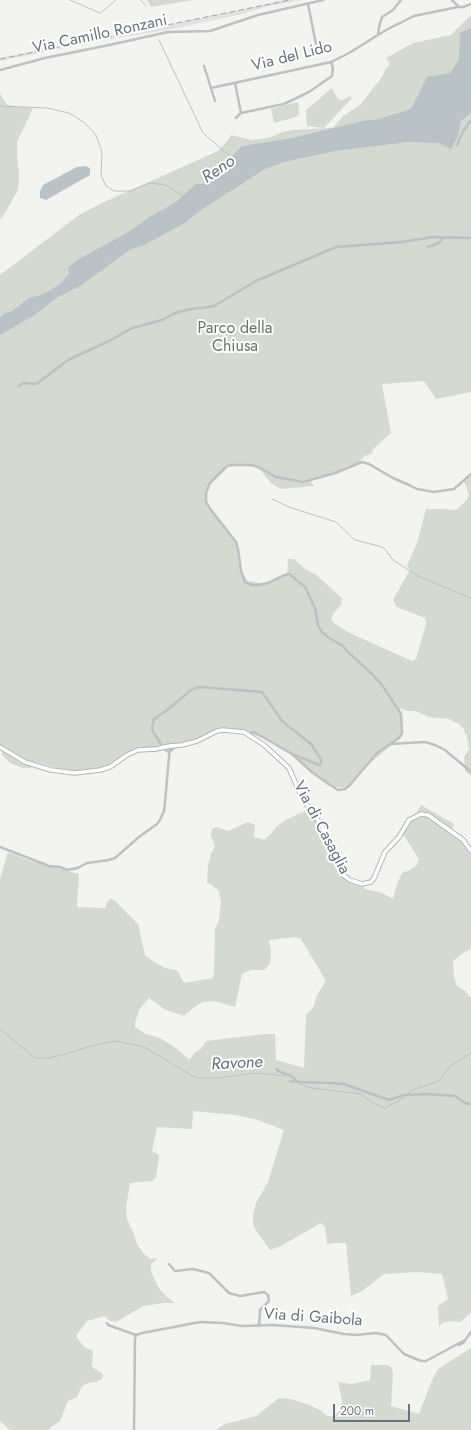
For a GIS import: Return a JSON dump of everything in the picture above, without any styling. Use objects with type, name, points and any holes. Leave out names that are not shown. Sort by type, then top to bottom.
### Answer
[{"type":"street","name":"Via Camillo Ronzani","points":[[0,70],[45,58],[168,32],[210,30],[258,15],[322,0]]},
{"type":"street","points":[[378,34],[382,17],[392,10],[401,0]]},
{"type":"street","points":[[452,0],[458,6]]},
{"type":"street","points":[[308,4],[316,44]]},
{"type":"street","name":"Via del Lido","points":[[211,88],[331,62],[349,53],[378,34],[414,16],[458,6],[463,7],[471,4]]},
{"type":"street","points":[[236,118],[241,113],[284,104],[309,92],[332,76],[333,68],[331,62]]},
{"type":"street","points":[[204,66],[215,101]]},
{"type":"street","points":[[235,83],[241,113]]},
{"type":"street","points":[[19,386],[23,383],[38,383],[68,360],[109,341],[132,328],[162,320],[186,310],[214,306],[256,281],[336,247],[443,237],[471,238]]},
{"type":"street","points":[[428,247],[438,242],[443,237]]},
{"type":"street","points":[[292,754],[313,773],[334,788],[341,790],[345,789],[350,786],[377,754],[399,738],[402,733],[401,714],[382,685],[372,674],[343,646],[329,638],[321,631],[318,625],[315,608],[305,587],[294,577],[289,574],[268,583],[258,585],[252,585],[245,582],[241,571],[236,542],[211,510],[206,499],[208,486],[218,474],[229,465],[251,465],[258,467],[276,477],[303,482],[335,474],[360,462],[369,464],[392,478],[417,489],[434,492],[454,489],[471,474]]},
{"type":"street","points":[[169,752],[165,750],[153,732],[152,728],[154,719],[166,711],[193,688],[201,687],[262,692],[282,721],[311,744],[321,758],[321,763],[319,765],[292,754],[254,732],[248,734]]},
{"type":"street","name":"Via di Casaglia","points":[[0,747],[25,762],[51,770],[76,773],[100,770],[110,767],[127,755],[138,750],[156,749],[197,741],[217,731],[223,730],[244,732],[264,745],[289,768],[302,798],[322,826],[343,875],[350,880],[362,884],[370,882],[374,878],[384,852],[399,837],[409,820],[421,814],[428,815],[459,836],[471,851]]},
{"type":"street","points":[[389,744],[425,742],[435,745],[445,750],[471,772]]},
{"type":"street","points":[[169,752],[178,745]]},
{"type":"street","points":[[0,847],[49,866],[60,867],[67,870],[78,868],[87,863],[115,858],[160,820],[164,811],[170,746]]},
{"type":"street","points":[[277,1069],[278,1071],[291,1076],[298,1082]]},
{"type":"street","points":[[290,1081],[332,1082],[344,1084],[389,1100],[404,1095],[451,1096],[461,1099],[465,1103],[471,1104]]},
{"type":"street","points":[[169,1264],[175,1271],[193,1269],[209,1273],[229,1293],[240,1296],[264,1292],[268,1295],[269,1301],[260,1310],[259,1326]]},
{"type":"street","points":[[107,1322],[108,1325],[136,1335],[134,1430]]},
{"type":"street","name":"Via di Gaibola","points":[[136,1335],[200,1322],[242,1326],[273,1325],[314,1328],[357,1335],[376,1333],[386,1335],[404,1354],[421,1361],[426,1361],[465,1340],[471,1332]]},
{"type":"shaded area","points":[[283,0],[302,0],[265,7],[242,14],[172,29],[100,41],[0,61],[0,58],[236,11]]},
{"type":"shaded area","points":[[471,28],[471,113],[461,121],[458,136],[451,149],[438,143],[408,142],[335,151],[284,162],[265,169],[201,210],[185,223],[142,246],[131,249],[80,286],[58,297],[33,316],[0,335],[0,317],[4,314],[0,315],[12,311],[79,259],[130,231],[148,218],[176,202],[196,184],[206,184],[223,169],[231,157],[242,146],[292,138],[363,121],[379,119],[411,109],[427,77],[450,73],[459,59],[460,33]],"holes":[[[68,268],[69,274],[60,284],[44,294],[29,298]]]},
{"type":"shaded area","points":[[85,166],[90,168],[90,175],[46,200],[40,198],[40,191],[43,185],[77,167]]},
{"type":"green space","points":[[147,0],[193,0],[151,7]]},
{"type":"green space","name":"Parco della Chiusa","points":[[471,15],[471,392],[436,399],[424,381],[382,384],[391,433],[372,450],[373,453],[365,456],[359,462],[327,476],[310,480],[314,486],[281,489],[272,484],[258,467],[230,465],[216,477],[205,491],[205,502],[237,542],[239,566],[247,581],[269,584],[284,575],[293,577],[287,574],[288,559],[294,559],[305,569],[315,574],[342,598],[341,605],[331,619],[335,624],[350,633],[412,661],[416,659],[426,624],[425,618],[397,607],[393,600],[410,570],[407,566],[417,543],[426,509],[456,510],[465,502],[469,495],[464,481],[471,474],[471,776],[465,771],[464,757],[469,749],[467,737],[463,728],[459,724],[449,719],[428,717],[416,711],[408,711],[400,708],[403,730],[401,733],[402,736],[368,765],[346,788],[328,786],[304,764],[271,741],[248,733],[215,730],[205,739],[132,754],[107,770],[84,772],[57,768],[33,761],[34,764],[31,768],[23,768],[10,763],[2,755],[3,747],[0,746],[0,275],[79,215],[102,203],[218,151],[231,135],[252,140],[268,138],[282,132],[293,130],[334,127],[343,116],[360,105],[382,77],[390,64],[386,58],[413,43],[451,35]]},
{"type":"green space","points":[[332,88],[338,99],[343,100],[350,96],[352,98],[324,128],[307,126],[306,110]]},
{"type":"green space","points":[[0,91],[1,96],[7,105],[33,108],[17,142],[19,177],[18,190],[4,215],[0,219]]},
{"type":"green space","points":[[298,102],[299,114],[296,117],[274,123],[271,109]]},
{"type":"green space","points":[[421,805],[454,824],[450,834],[465,842],[471,854],[471,949],[453,961],[454,977],[457,986],[464,990],[471,998],[471,1313],[460,1322],[453,1321],[442,1323],[439,1327],[438,1306],[448,1299],[442,1274],[417,1272],[384,1274],[362,1291],[351,1296],[346,1243],[327,1244],[325,1227],[321,1223],[281,1246],[270,1250],[255,1229],[253,1224],[253,1215],[256,1203],[268,1182],[284,1130],[258,1120],[236,1115],[193,1111],[192,1129],[157,1127],[152,1151],[159,1155],[156,1177],[152,1181],[130,1183],[126,1208],[127,1219],[137,1244],[144,1254],[151,1259],[157,1258],[151,1265],[151,1272],[158,1287],[175,1303],[143,1306],[116,1322],[110,1321],[104,1316],[87,1321],[76,1336],[84,1347],[93,1351],[92,1367],[103,1374],[102,1379],[82,1386],[77,1397],[68,1401],[60,1421],[49,1430],[10,1430],[0,1421],[0,879],[8,852],[31,861],[79,874],[77,907],[105,908],[107,902],[111,898],[138,924],[145,955],[165,968],[177,970],[184,983],[213,978],[215,929],[219,920],[221,902],[219,891],[207,883],[208,865],[215,846],[211,836],[212,829],[216,827],[228,831],[248,822],[255,825],[254,837],[264,840],[284,821],[311,809],[329,838],[341,869],[346,877],[362,883],[365,889],[382,893],[393,899],[402,873],[417,865],[419,859],[402,833],[409,820],[416,814]],"holes":[[[296,937],[301,939],[326,981],[316,997],[314,1006],[306,1015],[304,1068],[276,1060],[275,1034],[206,1041],[201,1049],[194,1053],[190,1060],[176,1048],[160,1038],[146,1034],[135,1027],[139,1010],[149,998],[164,1009],[184,1016],[203,1002],[214,1001],[235,1007],[242,974],[251,970],[264,970],[270,964],[271,952],[269,941]]]},
{"type":"green space","points":[[471,1348],[471,1430],[216,1430],[225,1424],[256,1416],[279,1398],[290,1399],[307,1404],[320,1410],[327,1416],[334,1416],[341,1409],[342,1401],[338,1382],[352,1384],[370,1380],[371,1365],[387,1365],[392,1368],[391,1406],[419,1414],[432,1380],[438,1369]]},
{"type":"waterway","points":[[70,0],[100,13],[116,0]]},
{"type":"waterway","points":[[141,0],[146,6]]},
{"type":"waterway","name":"Reno","points":[[159,40],[203,133],[232,158]]},
{"type":"waterway","points":[[0,106],[47,108],[69,113],[85,123],[96,135],[102,152],[101,175],[106,186],[114,191],[130,191],[149,183],[166,185],[183,196]]},
{"type":"waterway","points":[[457,145],[463,131],[471,120]]},
{"type":"waterway","points":[[272,499],[289,507],[336,522],[355,540],[384,548],[393,560],[418,576],[471,598]]},
{"type":"waterway","name":"Ravone","points":[[0,1029],[35,1058],[49,1058],[115,1041],[144,1047],[196,1078],[218,1078],[256,1073],[287,1076]]},
{"type":"waterway","name":"Ravone","points":[[408,1094],[412,1090],[439,1081],[450,1066],[471,1053]]},
{"type":"waterway","name":"Ravone","points":[[295,1082],[311,1088],[360,1094],[375,1104],[385,1108],[405,1096]]},
{"type":"railway","points":[[0,59],[290,0]]}]
